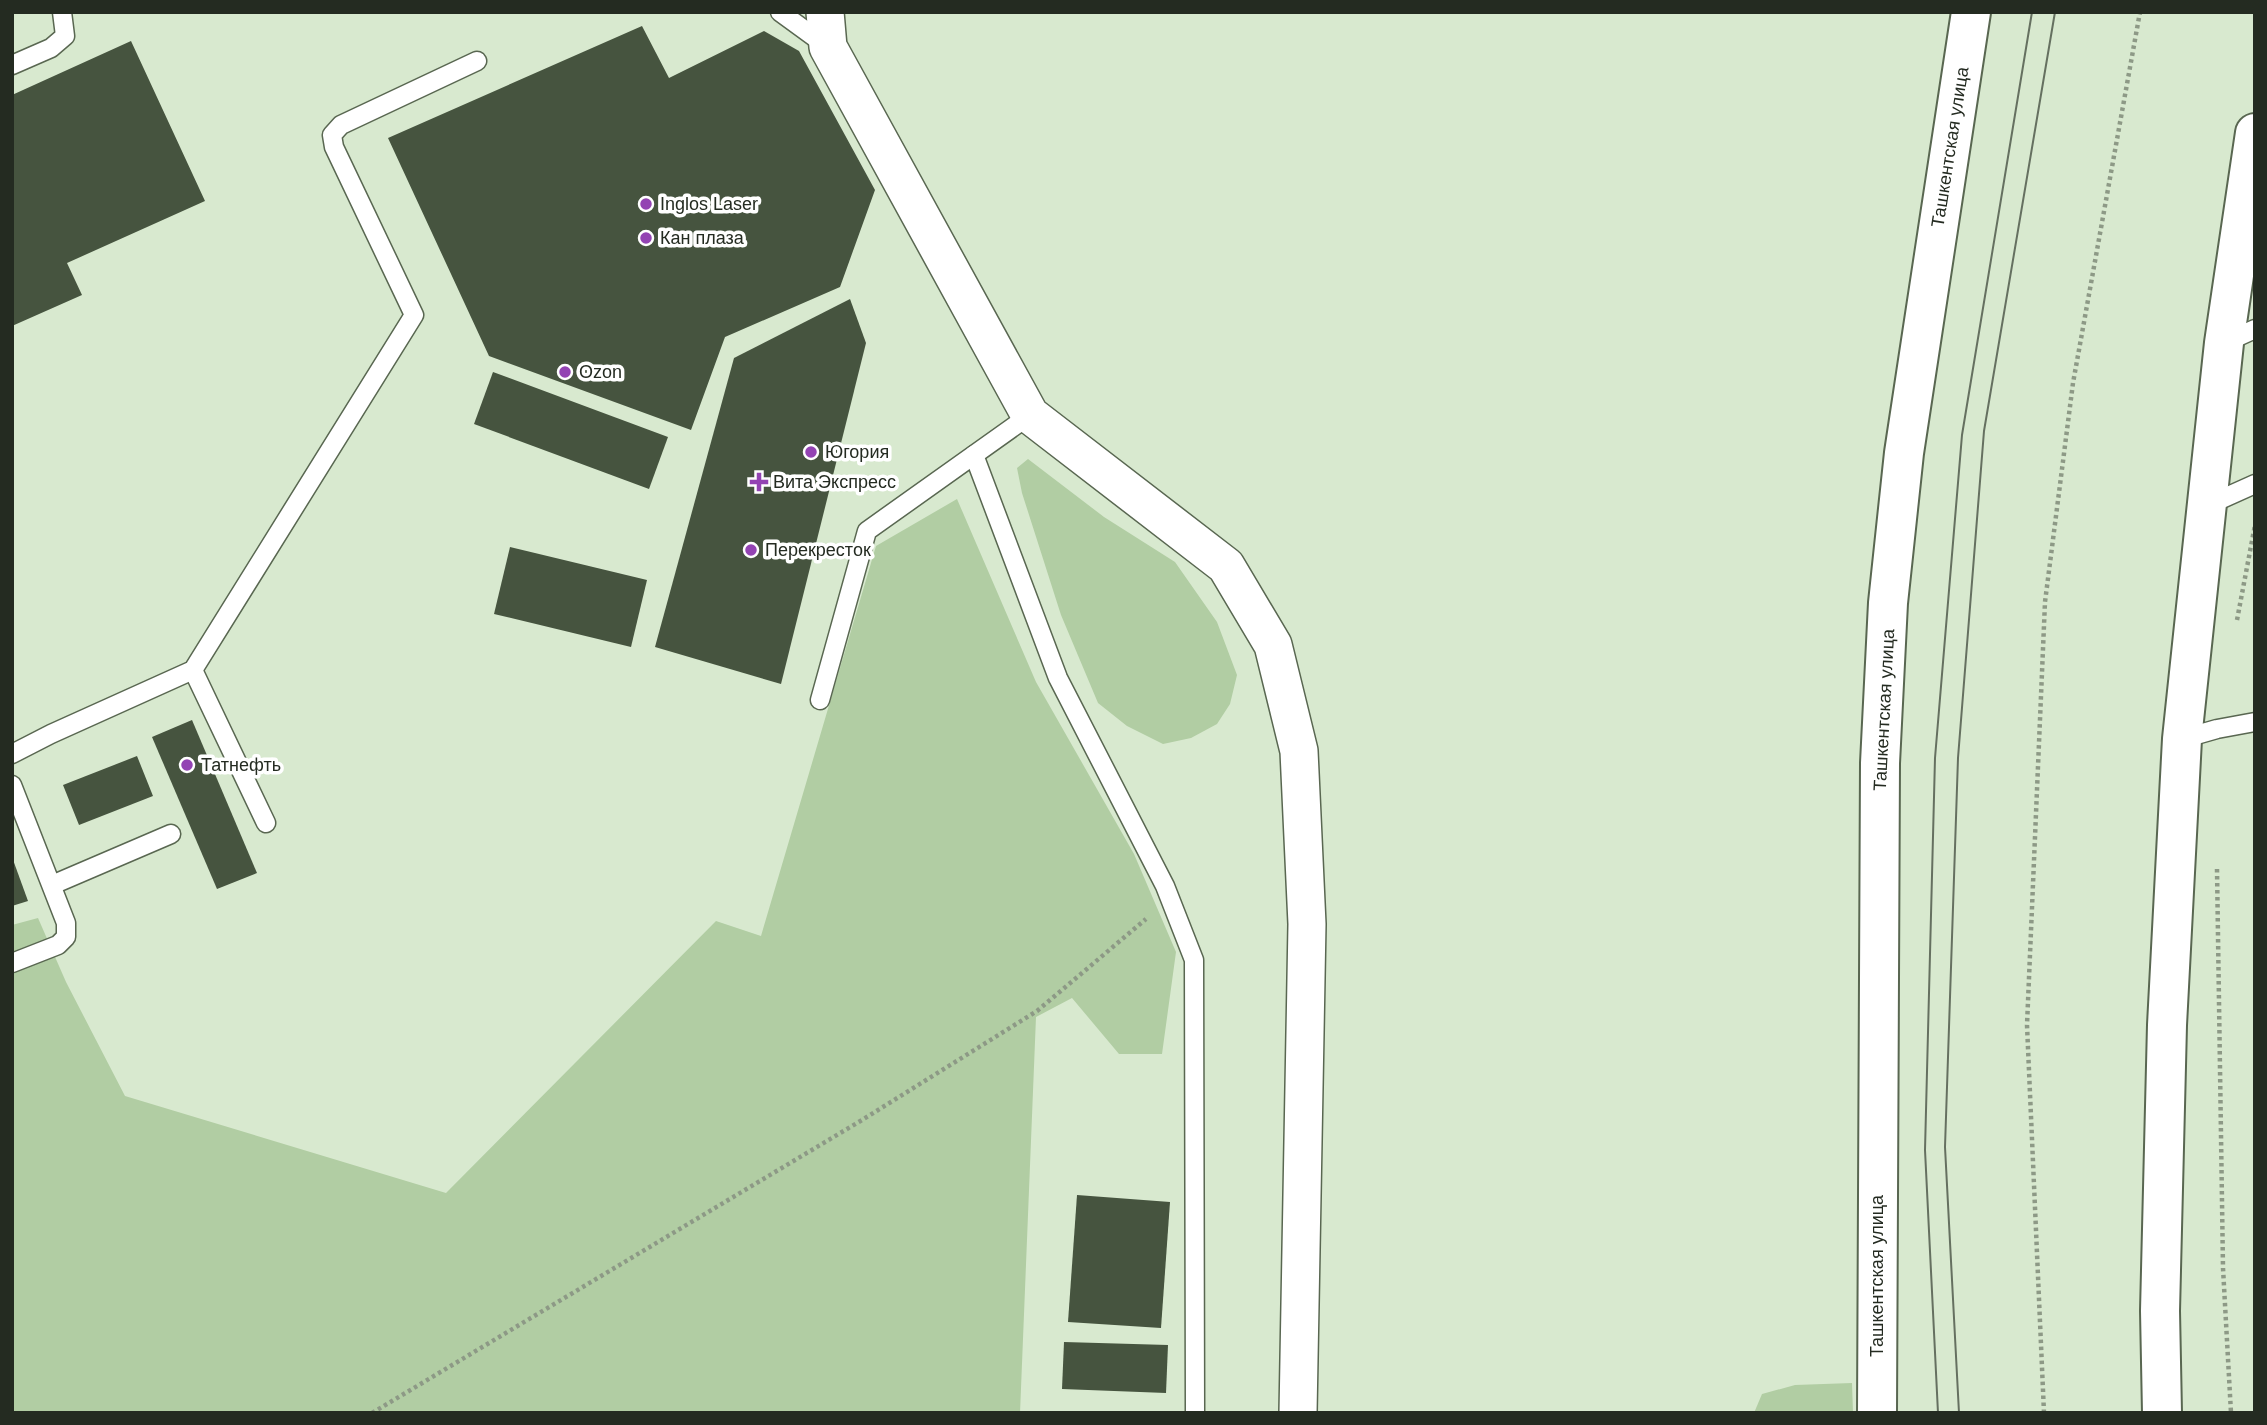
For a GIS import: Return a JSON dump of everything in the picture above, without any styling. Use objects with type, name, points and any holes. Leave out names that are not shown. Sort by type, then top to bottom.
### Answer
[{"type":"main road","name":"Ташкентская улица","points":[[1877,1413],[1880,763],[1888,603],[1904,453],[1971,12]]},
{"type":"main road","points":[[2162,1413],[2160,1311],[2167,1025],[2182,739],[2206,506],[2240,336],[2255,133]]},
{"type":"street","points":[[827,30],[1030,415],[1226,566],[1273,645],[1299,751],[1307,924],[1298,1413]]},
{"type":"lane","points":[[12,65],[51,48],[65,36],[62,12]]},
{"type":"lane","points":[[780,12],[827,30]]},
{"type":"lane","points":[[12,754],[192,670],[414,315],[334,147],[332,135],[341,125],[477,61]]},
{"type":"lane","points":[[820,700],[867,531],[1030,415]]},
{"type":"lane","points":[[974,455],[1058,678],[1170,899],[1194,960],[1195,1413]]},
{"type":"lane","points":[[2206,506],[2255,484]]},
{"type":"lane","points":[[192,670],[265,824]]},
{"type":"lane","points":[[2182,739],[2255,722]]},
{"type":"lane","points":[[12,785],[66,923],[66,937],[58,945],[12,964]]},
{"type":"lane","points":[[52,885],[171,834]]},
{"type":"path","points":[[2044,1413],[2028,1025],[2045,602],[2073,383],[2140,12]]},
{"type":"path","points":[[2237,620],[2255,525]]},
{"type":"path","points":[[2217,867],[2223,1254],[2231,1413]]},
{"type":"path","points":[[373,1413],[862,1120],[1037,1011],[1170,899]]},
{"type":"green space","points":[[1028,459],[1104,517],[1175,562],[1217,622],[1237,675],[1230,704],[1217,724],[1191,738],[1163,744],[1127,726],[1098,703],[1061,615],[1022,493],[1017,468]]},
{"type":"green space","points":[[957,499],[1036,682],[1134,854],[1176,952],[1162,1054],[1119,1054],[1072,998],[1036,1017],[1020,1413],[12,1413],[12,925],[38,918],[66,982],[125,1096],[446,1193],[716,921],[761,936],[876,546]]},
{"type":"green space","points":[[1852,1383],[1853,1413],[1754,1413],[1762,1394],[1795,1385]]},
{"type":"building","name":"Кан плаза","points":[[642,26],[669,78],[764,31],[799,51],[875,190],[840,287],[725,337],[691,430],[489,356],[388,138]]},
{"type":"building","points":[[131,41],[205,201],[67,263],[82,295],[12,326],[12,95]]},
{"type":"building","points":[[850,299],[866,343],[781,684],[655,647],[734,358]]},
{"type":"building","points":[[493,372],[668,437],[649,489],[474,424]]},
{"type":"building","points":[[510,547],[647,580],[631,647],[494,614]]},
{"type":"building","points":[[192,720],[257,873],[217,889],[152,737]]},
{"type":"building","points":[[137,756],[153,796],[79,825],[63,785]]},
{"type":"building","points":[[12,857],[28,901],[12,906]]},
{"type":"building","points":[[1077,1195],[1170,1202],[1161,1328],[1068,1322]]},
{"type":"building","points":[[1064,1342],[1168,1345],[1166,1393],[1062,1389]]},
{"type":"tram line","points":[[1938,1413],[1925,1150],[1935,758],[1962,435],[2032,12]]},
{"type":"tram line","points":[[1959,1413],[1945,1147],[1958,758],[1984,431],[2055,12]]},
{"type":"place","name":"Inglos Laser","points":[[646,204]]},
{"type":"place","name":"Кан плаза","points":[[646,238]]},
{"type":"place","name":"Ozon","points":[[565,372]]},
{"type":"place","name":"Югория","points":[[811,452]]},
{"type":"place","name":"Вита Экспресс","points":[[759,482]]},
{"type":"place","name":"Перекресток","points":[[751,550]]},
{"type":"place","name":"Татнефть","points":[[187,765]]}]
